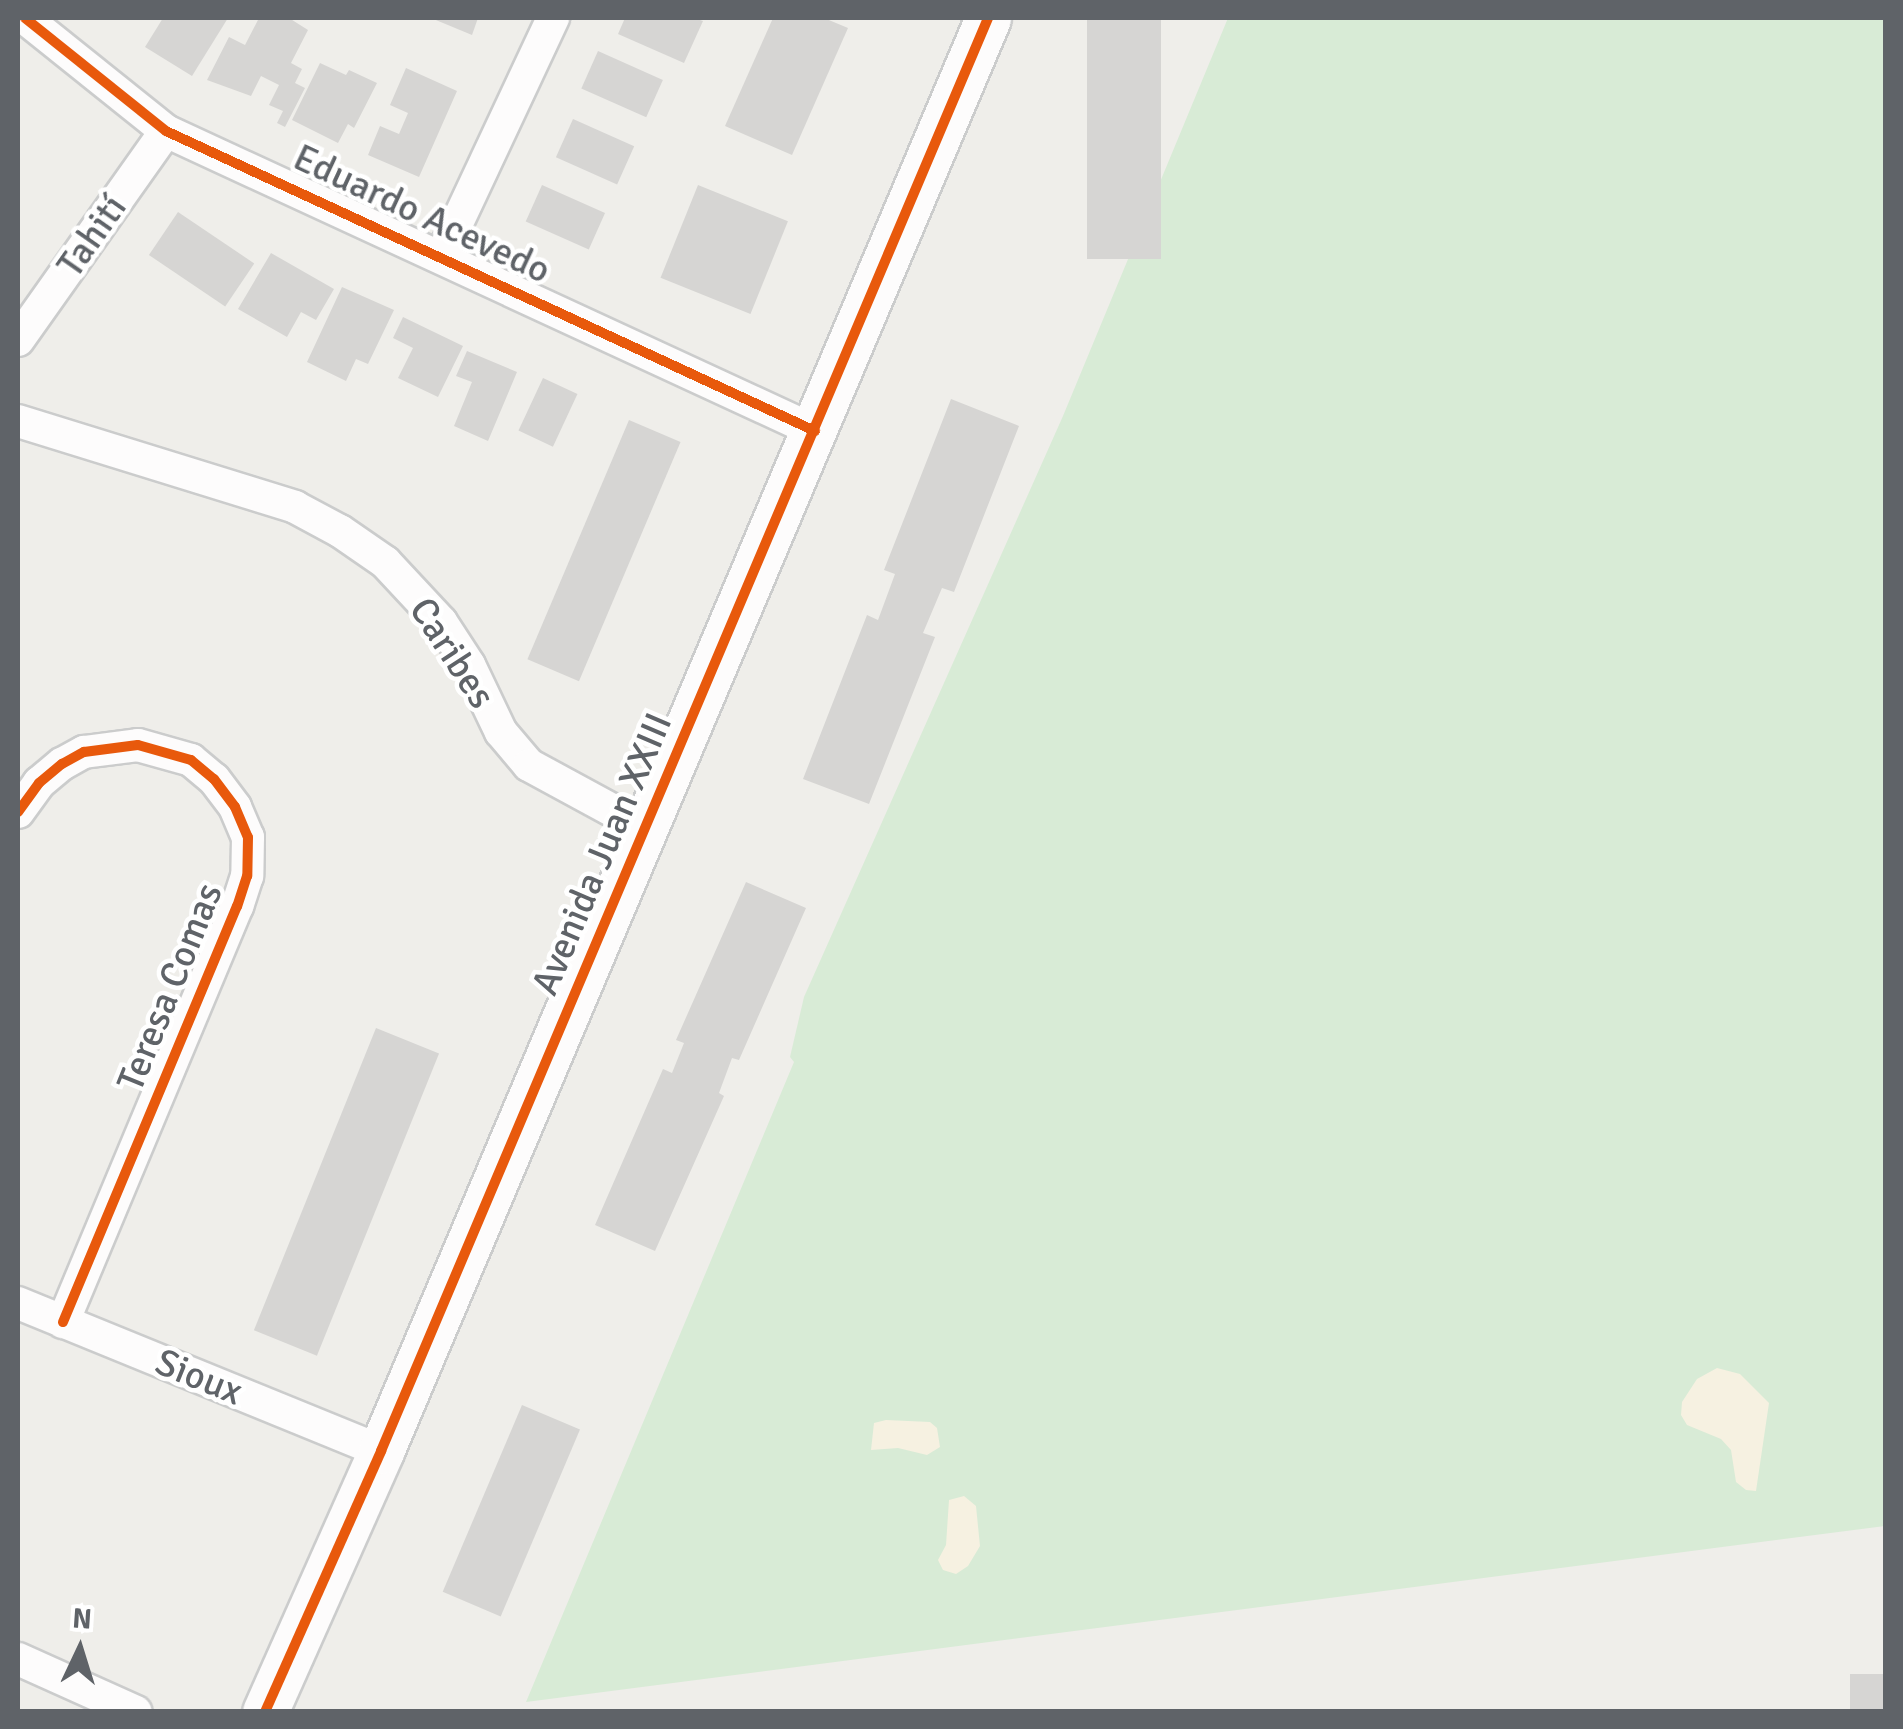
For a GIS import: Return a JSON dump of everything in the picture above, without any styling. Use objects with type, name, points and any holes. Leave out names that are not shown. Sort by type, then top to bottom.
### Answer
[{"type":"main road","name":"Avenida Juan XXIII","points":[[265,1712],[381,1451],[988,18]]},
{"type":"street","name":"Eduardo Acevedo","points":[[25,18],[166,131],[815,430]]},
{"type":"street","points":[[442,255],[553,18]]},
{"type":"street","name":"Tahití","points":[[18,340],[166,131]]},
{"type":"street","name":"Caribes","points":[[18,421],[295,506],[340,530],[385,562],[441,622],[469,665],[501,732],[529,765],[552,782],[645,828]]},
{"type":"street","name":"Teresa Comas","points":[[18,812],[38,783],[62,764],[84,752],[138,745],[191,760],[214,779],[235,807],[248,837],[247,876],[237,906],[63,1322]]},
{"type":"street","name":"Sioux","points":[[18,1304],[381,1451]]},
{"type":"street","points":[[18,1659],[136,1712]]},
{"type":"green space","points":[[1228,18],[1885,18],[1885,1526],[526,1702],[794,1062],[790,1057],[804,997],[1063,416]]},
{"type":"sand","points":[[1717,1368],[1740,1374],[1769,1403],[1756,1491],[1746,1490],[1736,1482],[1731,1450],[1721,1439],[1687,1425],[1681,1415],[1682,1402],[1697,1379]]},
{"type":"sand","points":[[930,1422],[937,1428],[940,1447],[927,1455],[898,1448],[871,1450],[874,1423]]},
{"type":"sand","points":[[964,1496],[976,1506],[980,1546],[968,1566],[956,1574],[943,1570],[938,1560],[946,1545],[949,1500]]},
{"type":"building","points":[[163,18],[228,18],[192,76],[145,47]]},
{"type":"building","points":[[259,18],[289,18],[308,30],[291,63],[302,69],[295,83],[305,88],[285,127],[277,123],[283,111],[269,105],[279,85],[261,76],[251,96],[207,80],[229,37],[245,45]]},
{"type":"building","points":[[431,18],[478,18],[472,35]]},
{"type":"building","points":[[625,18],[703,21],[684,63],[618,34]]},
{"type":"building","points":[[773,18],[824,18],[848,28],[792,155],[725,126]]},
{"type":"building","points":[[1087,18],[1161,18],[1161,259],[1087,259]]},
{"type":"building","points":[[598,51],[663,80],[646,117],[581,88]]},
{"type":"building","points":[[320,63],[377,83],[354,128],[348,124],[338,143],[292,120]]},
{"type":"building","points":[[406,68],[457,91],[419,177],[368,155],[380,126],[399,134],[408,113],[390,105]]},
{"type":"building","points":[[573,119],[634,146],[617,185],[556,157]]},
{"type":"building","points":[[542,185],[605,213],[589,250],[526,222]]},
{"type":"building","points":[[698,185],[788,221],[750,314],[661,278]]},
{"type":"building","points":[[178,212],[254,263],[225,307],[149,255]]},
{"type":"building","points":[[271,253],[334,289],[316,320],[301,312],[287,337],[238,309]]},
{"type":"building","points":[[342,287],[394,310],[368,364],[356,359],[346,381],[307,362]]},
{"type":"building","points":[[403,317],[463,346],[438,397],[398,378],[413,348],[393,338]]},
{"type":"building","points":[[467,351],[517,372],[488,441],[454,426],[472,382],[456,376]]},
{"type":"building","points":[[543,378],[577,394],[553,447],[518,431]]},
{"type":"building","points":[[951,399],[1019,426],[954,592],[942,588],[923,633],[935,637],[869,804],[803,779],[867,615],[878,620],[895,574],[884,570]]},
{"type":"building","points":[[629,420],[681,442],[579,681],[527,659]]},
{"type":"building","points":[[746,882],[806,908],[739,1060],[732,1058],[719,1093],[724,1096],[655,1251],[595,1225],[663,1069],[672,1073],[684,1043],[676,1040]]},
{"type":"building","points":[[376,1028],[439,1053],[317,1356],[254,1330]]},
{"type":"building","points":[[522,1405],[580,1430],[501,1616],[443,1592]]},
{"type":"building","points":[[1850,1674],[1886,1674],[1886,1712],[1850,1712]]},
{"type":"cycle path","points":[[25,18],[166,131],[815,431]]},
{"type":"cycle path","points":[[265,1712],[381,1451],[988,18]]},
{"type":"cycle path","points":[[18,812],[39,783],[62,764],[84,752],[138,745],[191,760],[214,779],[235,807],[248,837],[247,876],[237,906],[63,1322]]}]
